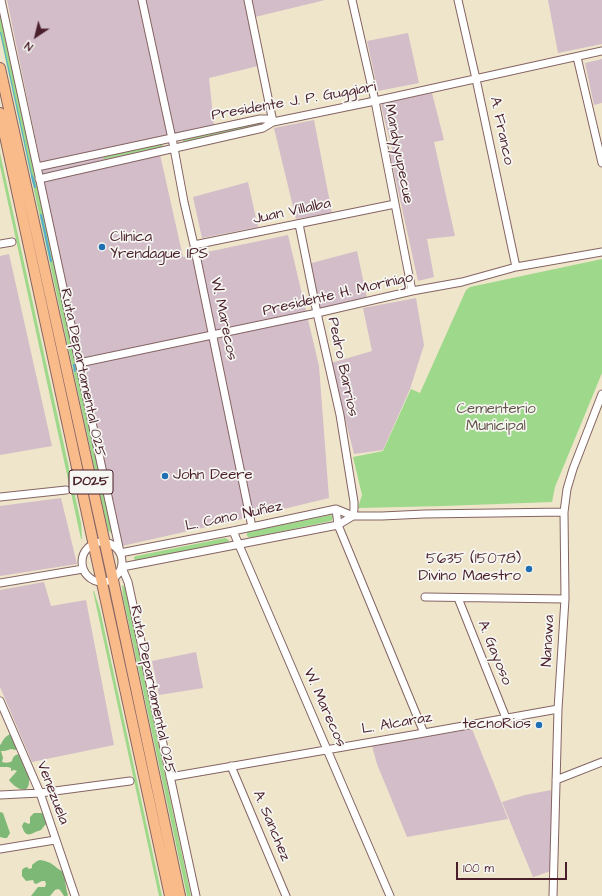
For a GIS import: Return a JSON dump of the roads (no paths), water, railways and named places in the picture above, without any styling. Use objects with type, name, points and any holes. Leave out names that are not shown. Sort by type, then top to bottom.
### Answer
[{"type":"highway","name":"Ruta Departamental 025","points":[[0,68],[113,580],[180,896]]},
{"type":"highway","name":"Ruta Departamental 025","points":[[0,113],[170,896]]},
{"type":"street","points":[[1,0],[122,558],[122,568],[128,582],[196,896]]},
{"type":"street","name":"W. Marecos","points":[[142,0],[252,527]]},
{"type":"street","points":[[39,179],[263,128],[273,122],[248,0]]},
{"type":"street","name":"Mandyyupecue","points":[[352,0],[375,102],[412,291]]},
{"type":"street","name":"A. Franco","points":[[458,0],[516,267]]},
{"type":"street","name":"Presidente J. P. Guggiari","points":[[37,167],[260,119],[267,119],[273,122],[375,102],[602,51]]},
{"type":"street","points":[[577,57],[602,163]]},
{"type":"street","points":[[91,156],[93,167]]},
{"type":"street","name":"Juan Villalba","points":[[194,245],[395,204]]},
{"type":"street","name":"Pedro Barrios","points":[[298,224],[340,415],[354,502],[353,516]]},
{"type":"street","points":[[0,244],[12,242]]},
{"type":"street","name":"Presidente H. Morinigo","points":[[79,364],[412,291],[462,282],[516,267],[602,252]]},
{"type":"street","name":"Nanawa","points":[[553,896],[558,709],[565,599],[564,512],[567,489],[573,469],[602,394]]},
{"type":"street","points":[[0,497],[66,490]]},
{"type":"street","points":[[424,733],[338,525],[336,509],[353,516],[564,512]]},
{"type":"street","name":"L. Cano Nuñez","points":[[120,553],[336,509]]},
{"type":"street","name":"L. Cano Nuñez","points":[[122,568],[338,525],[353,516]]},
{"type":"street","name":"W. Marecos","points":[[233,531],[390,896]]},
{"type":"street","points":[[120,553],[117,548],[111,544],[104,542],[94,544],[89,547],[83,556],[83,569],[86,575],[91,579],[102,583],[113,580],[120,573],[122,568]]},
{"type":"street","points":[[0,583],[83,569]]},
{"type":"street","points":[[425,597],[565,599]]},
{"type":"street","name":"A. Gayoso","points":[[458,598],[506,718]]},
{"type":"street","name":"Venezuela","points":[[0,701],[2,711],[40,793],[75,896]]},
{"type":"street","name":"L. Alcaraz","points":[[170,776],[328,750],[558,709]]},
{"type":"street","points":[[556,780],[602,762]]},
{"type":"street","name":"A. Sanchez","points":[[231,766],[286,896]]},
{"type":"street","points":[[0,795],[40,793],[130,782]]},
{"type":"street","points":[[0,849],[56,840]]},
{"type":"water","points":[[1,32],[34,184],[33,184]]},
{"type":"waterway","points":[[32,176],[35,187]]},
{"type":"waterway","points":[[41,215],[51,261]]},
{"type":"waterway","points":[[74,365],[75,371]]},
{"type":"place","name":"Clinica Yrendague IPS","points":[[102,247]]},
{"type":"place","name":"John Deere","points":[[165,476]]},
{"type":"place","name":"5635 (15078) Divino Maestro","points":[[529,569]]},
{"type":"place","name":"tecnoRios","points":[[539,725]]},
{"type":"park label","name":"Cementerio Municipal","points":[[496,418]]}]
